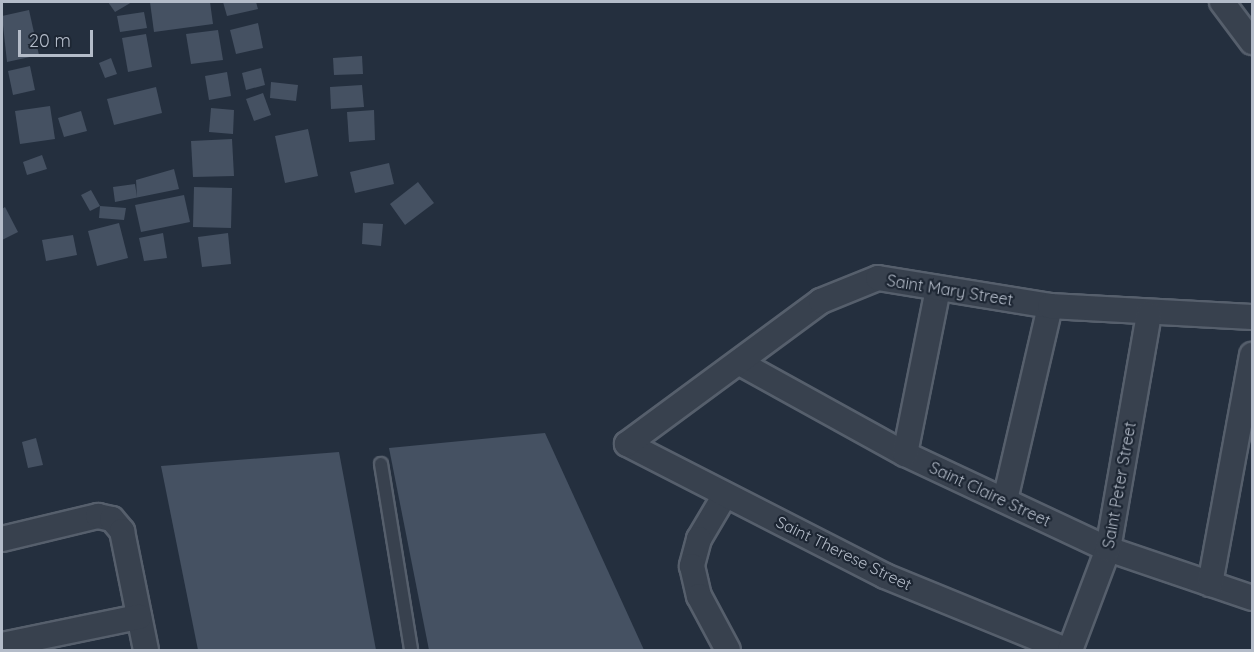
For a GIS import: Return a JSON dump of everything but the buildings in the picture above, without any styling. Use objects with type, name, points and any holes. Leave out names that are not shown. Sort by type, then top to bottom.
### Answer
[{"type":"street","points":[[1222,2],[1252,42]]},
{"type":"street","name":"Saint Mary Street","points":[[627,444],[740,363],[821,301],[879,278],[1050,306],[1149,315],[1252,317]]},
{"type":"street","points":[[905,454],[938,289]]},
{"type":"street","points":[[1005,500],[1050,306]]},
{"type":"street","name":"Saint Peter Street","points":[[1068,651],[1108,549],[1149,315]]},
{"type":"street","points":[[1210,585],[1252,355]]},
{"type":"street","name":"Saint Claire Street","points":[[740,363],[905,454],[1108,549],[1252,598]]},
{"type":"street","name":"Saint Therese Street","points":[[627,444],[885,576],[1068,651]]},
{"type":"street","points":[[725,495],[699,539],[692,566],[699,596],[728,651]]},
{"type":"street","points":[[2,539],[98,516],[112,519],[122,531],[146,651]]},
{"type":"street","points":[[2,645],[139,617]]},
{"type":"lane","points":[[381,464],[411,651]]}]
